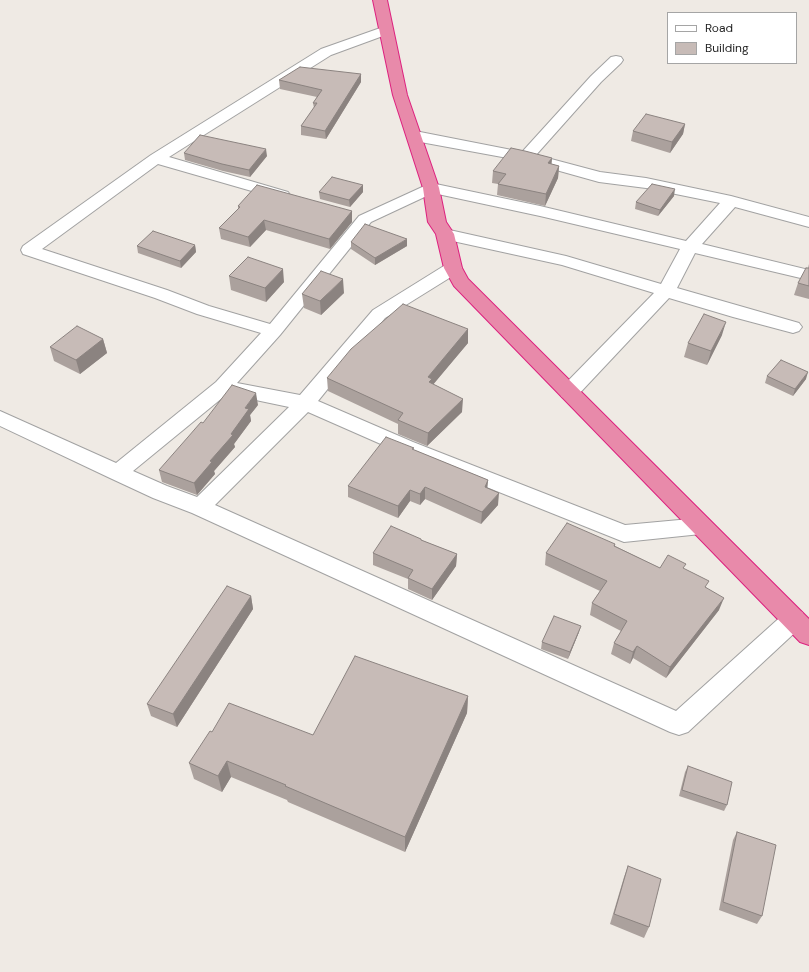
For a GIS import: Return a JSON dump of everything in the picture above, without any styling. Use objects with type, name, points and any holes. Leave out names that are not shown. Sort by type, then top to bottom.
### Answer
[{"type":"highway","points":[[380,0],[400,95],[415,136],[431,188],[437,222],[445,234],[453,268],[460,282],[801,627]]},
{"type":"street","points":[[274,331],[203,310],[161,294],[29,250],[156,158],[326,52],[386,30]]},
{"type":"street","points":[[526,157],[596,79],[616,60]]},
{"type":"street","points":[[415,136],[526,157],[599,177],[646,183],[731,201],[809,222]]},
{"type":"street","points":[[156,158],[298,200]]},
{"type":"street","points":[[117,472],[223,387],[274,331],[357,217],[431,188],[540,211],[809,275]]},
{"type":"street","points":[[569,392],[667,290],[690,247],[731,201]]},
{"type":"street","points":[[445,234],[566,261],[667,290],[739,313],[792,327]]},
{"type":"street","points":[[200,507],[305,403],[378,314],[453,268]]},
{"type":"street","points":[[223,387],[305,403],[406,447],[624,534],[701,526]]},
{"type":"street","points":[[0,418],[160,492],[200,507],[679,724],[801,627]]},
{"type":"building","points":[[300,67],[361,74],[325,131],[301,126],[317,103],[313,103],[322,90],[279,80]]},
{"type":"building","points":[[646,114],[685,124],[672,142],[633,131]]},
{"type":"building","points":[[200,135],[266,149],[249,170],[184,153]]},
{"type":"building","points":[[511,148],[552,158],[548,163],[559,166],[546,194],[498,184],[506,174],[493,171]]},
{"type":"building","points":[[332,177],[363,185],[349,200],[319,192]]},
{"type":"building","points":[[652,184],[675,189],[660,210],[636,202]]},
{"type":"building","points":[[257,185],[352,211],[329,239],[264,220],[248,237],[219,228],[240,207],[238,206]]},
{"type":"building","points":[[365,224],[407,239],[375,258],[351,242]]},
{"type":"building","points":[[153,231],[195,245],[180,261],[137,246]]},
{"type":"building","points":[[248,257],[283,269],[265,288],[229,276]]},
{"type":"building","points":[[806,268],[809,268],[809,286],[798,283]]},
{"type":"building","points":[[321,271],[343,279],[320,301],[302,294]]},
{"type":"building","points":[[403,304],[468,329],[428,377],[432,379],[429,382],[463,399],[428,433],[398,420],[403,413],[327,378],[351,349]]},
{"type":"building","points":[[704,314],[726,322],[711,351],[688,343]]},
{"type":"building","points":[[77,326],[103,339],[76,360],[50,347]]},
{"type":"building","points":[[781,360],[808,372],[795,389],[767,376]]},
{"type":"building","points":[[232,385],[256,393],[245,408],[249,409],[231,434],[233,435],[210,461],[212,462],[194,483],[159,470],[201,422],[203,423]]},
{"type":"building","points":[[386,437],[488,480],[485,487],[499,493],[482,512],[425,487],[420,494],[410,490],[398,506],[348,486]]},
{"type":"building","points":[[567,523],[615,544],[614,546],[660,568],[668,555],[686,564],[683,568],[709,581],[705,587],[724,598],[670,667],[637,646],[633,652],[614,643],[627,621],[592,603],[607,581],[546,553]]},
{"type":"building","points":[[391,526],[457,554],[432,589],[408,578],[413,570],[373,553]]},
{"type":"building","points":[[227,586],[251,596],[173,714],[147,704]]},
{"type":"building","points":[[554,616],[581,626],[570,652],[542,642]]},
{"type":"building","points":[[355,656],[468,696],[405,837],[227,761],[218,776],[189,763],[210,731],[212,732],[229,703],[313,735]]},
{"type":"building","points":[[688,766],[732,782],[727,805],[682,790]]},
{"type":"building","points":[[737,832],[776,845],[762,916],[723,902]]},
{"type":"building","points":[[628,866],[661,879],[649,927],[614,914]]}]
